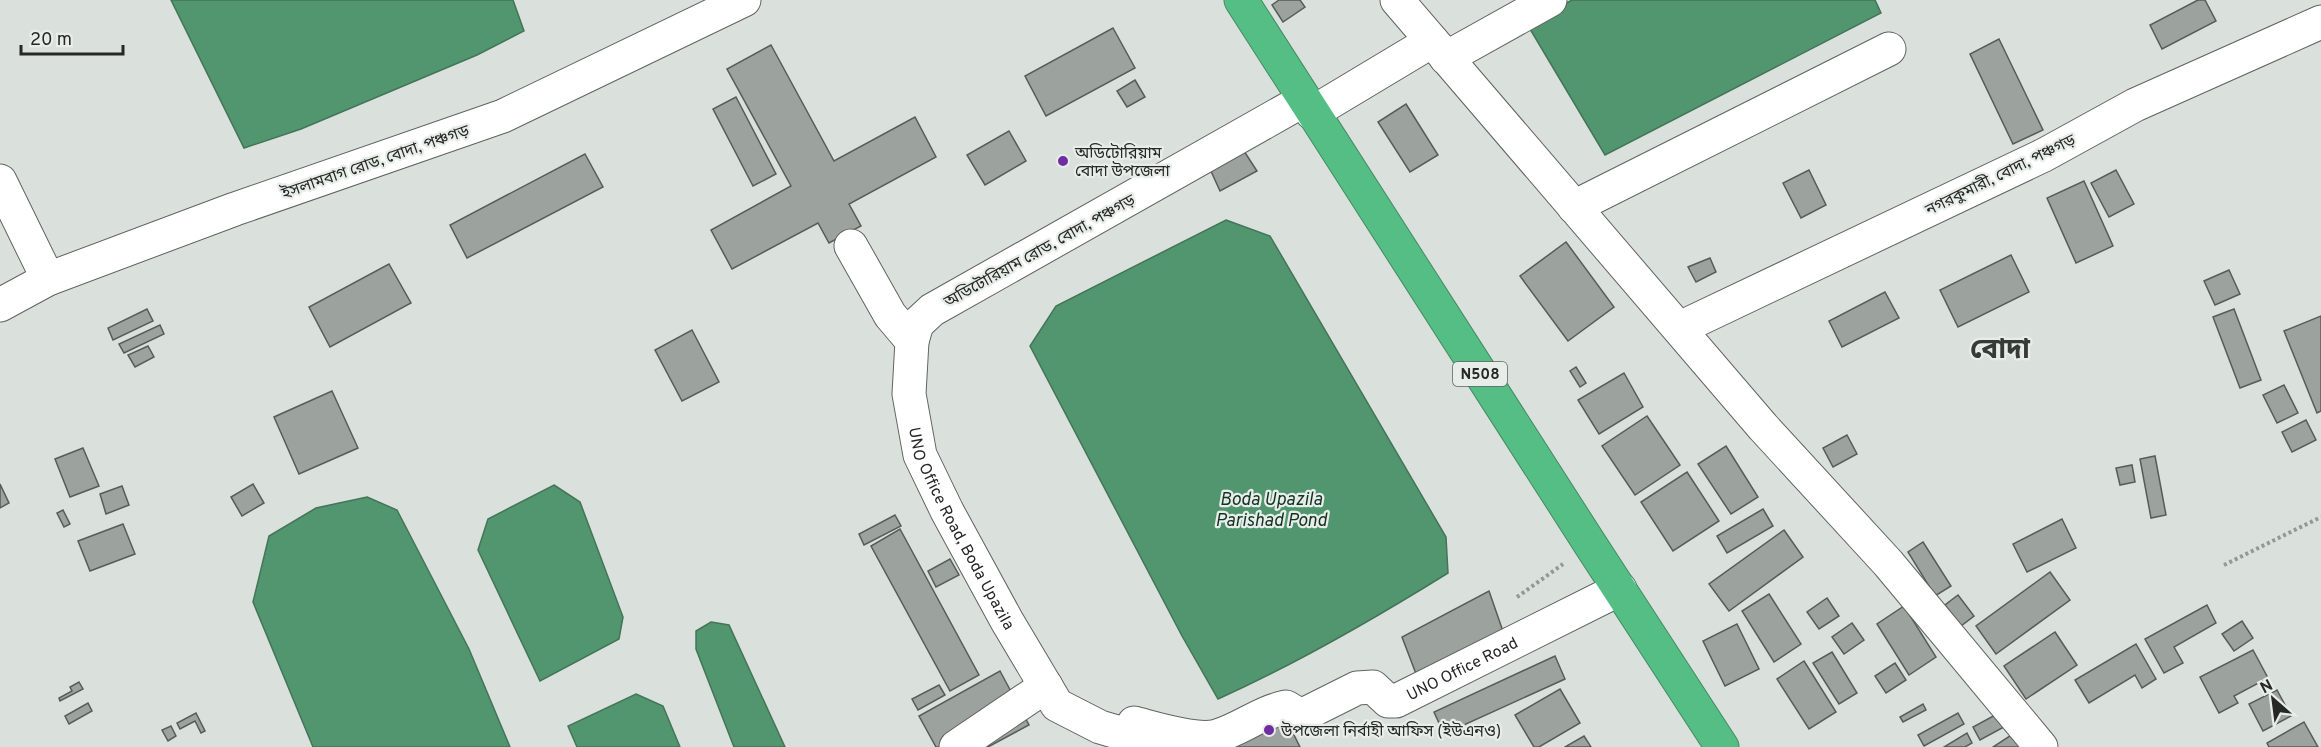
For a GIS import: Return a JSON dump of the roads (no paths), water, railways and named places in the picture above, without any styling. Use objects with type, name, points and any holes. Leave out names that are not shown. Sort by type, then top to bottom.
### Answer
[{"type":"highway","name":"N508","points":[[1241,0],[1722,747]]},
{"type":"street","name":"ইসলামবাগ রোড, বোদা, পঞ্চগড়","points":[[0,305],[48,279],[235,209],[503,116],[744,0]]},
{"type":"street","points":[[1397,0],[1763,427],[1888,563],[2042,747]]},
{"type":"street","name":"অডিটোরিয়াম রোড, বোদা, পঞ্চগড়","points":[[912,340],[917,324],[932,310],[1308,106],[1550,0]]},
{"type":"street","name":"নগরকুমারী, বোদা, পঞ্চগড়","points":[[1680,328],[2044,155],[2135,105],[2321,22]]},
{"type":"street","points":[[1574,207],[1889,49]]},
{"type":"street","points":[[0,181],[48,279]]},
{"type":"street","points":[[851,246],[890,315],[912,340]]},
{"type":"street","name":"UNO Office Road, Boda Upazila","points":[[912,340],[909,394],[920,455],[947,511],[1007,621],[1057,705],[1100,728],[1148,741],[1160,747]]},
{"type":"street","name":"UNO Office Road","points":[[1100,728],[1132,722],[1194,736],[1215,737],[1273,710],[1286,707],[1301,716],[1357,688],[1373,687],[1388,701],[1396,701],[1620,589]]},
{"type":"street","points":[[956,747],[1046,686]]},
{"type":"water","points":[[171,0],[513,0],[524,31],[477,55],[301,129],[244,148]]},
{"type":"water","points":[[1572,0],[1875,0],[1881,13],[1605,155],[1527,24]]},
{"type":"water","name":"Boda Upazila Parishad Pond","points":[[1226,220],[1270,236],[1446,537],[1448,573],[1335,640],[1218,699],[1182,636],[1030,346],[1056,306]]},
{"type":"water","points":[[554,485],[580,502],[623,617],[619,639],[540,681],[478,550],[488,519]]},
{"type":"water","points":[[367,497],[397,510],[469,649],[510,747],[313,747],[253,602],[269,536],[316,508]]},
{"type":"water","points":[[711,622],[729,625],[785,747],[734,747],[696,649],[696,631]]},
{"type":"water","points":[[636,694],[663,706],[680,747],[577,747],[568,726]]},
{"type":"place","name":"অডিটোরিয়াম বোদা উপজেলা","points":[[1063,161]]},
{"type":"place","name":"উপজেলা নির্বাহী আফিস (ইউএনও)","points":[[1269,730]]},
{"type":"district","name":"বোদা","points":[[2000,348]]}]
